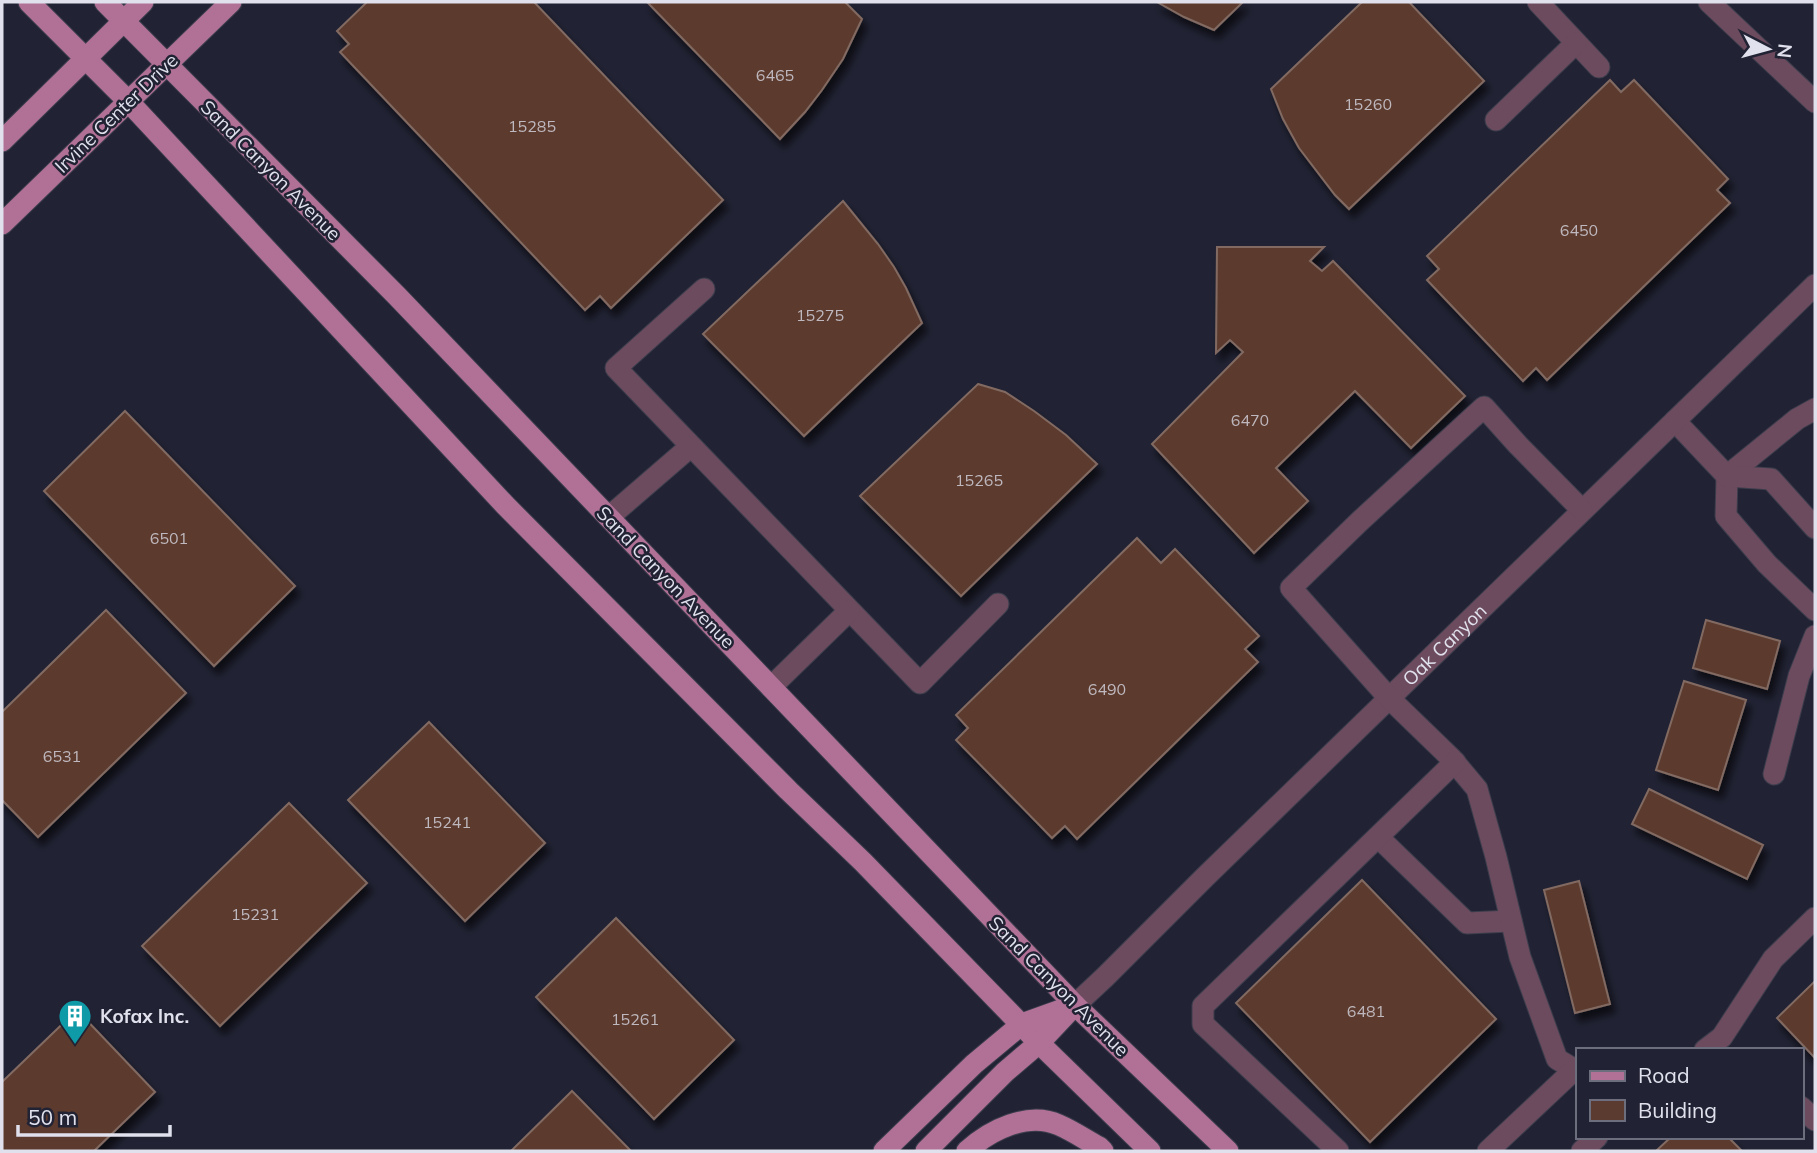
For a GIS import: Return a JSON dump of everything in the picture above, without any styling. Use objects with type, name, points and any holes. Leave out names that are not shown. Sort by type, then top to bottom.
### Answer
[{"type":"main road","points":[[29,2],[127,100],[505,505],[863,862],[1039,1043],[1150,1151]]},
{"type":"main road","name":"Sand Canyon Avenue","points":[[105,2],[397,296],[1075,1004],[1228,1151]]},
{"type":"main road","points":[[2,141],[144,2]]},
{"type":"main road","name":"Irvine Center Drive","points":[[2,224],[231,2]]},
{"type":"main road","points":[[884,1151],[974,1064],[1022,1024],[1075,1004]]},
{"type":"main road","points":[[926,1151],[1005,1072],[1039,1043],[1075,1004]]},
{"type":"main road","points":[[967,1151],[978,1140],[1011,1125],[1038,1120],[1057,1124],[1103,1151]]},
{"type":"street","points":[[1538,2],[1599,67]]},
{"type":"street","points":[[1709,2],[1815,102]]},
{"type":"street","points":[[1496,120],[1576,43]]},
{"type":"street","name":"Oak Canyon","points":[[1075,1004],[1815,285]]},
{"type":"street","points":[[704,289],[616,368],[920,683],[998,604]]},
{"type":"street","points":[[1488,1151],[1576,1070],[1557,1059],[1520,957],[1477,789],[1455,762],[1389,698],[1291,588],[1484,407],[1582,510]]},
{"type":"street","points":[[1815,409],[1797,419],[1727,476],[1726,516],[1767,564],[1815,610]]},
{"type":"street","points":[[1675,421],[1727,476],[1771,479],[1815,527]]},
{"type":"street","points":[[609,517],[690,447]]},
{"type":"street","points":[[771,687],[849,611]]},
{"type":"street","points":[[1774,774],[1799,676],[1815,636]]},
{"type":"street","points":[[1338,1151],[1203,1024],[1203,1006],[1455,762]]},
{"type":"street","points":[[1377,838],[1467,923],[1511,921]]},
{"type":"street","points":[[1721,1046],[1773,959],[1815,918]]},
{"type":"street","points":[[1582,1151],[1595,1139]]},
{"type":"building","points":[[367,2],[534,2],[723,200],[611,308],[600,296],[585,310],[340,52],[349,44],[337,31]]},
{"type":"building","points":[[647,2],[845,2],[862,19],[843,59],[822,90],[780,139]]},
{"type":"building","points":[[1157,2],[1243,2],[1214,30]]},
{"type":"building","points":[[1362,2],[1409,2],[1484,81],[1349,209],[1299,148],[1271,89]]},
{"type":"building","points":[[1610,80],[1621,92],[1634,80],[1728,179],[1717,190],[1730,203],[1547,380],[1536,368],[1523,381],[1427,280],[1439,269],[1427,256]]},
{"type":"building","points":[[843,201],[894,267],[922,323],[804,436],[703,334]]},
{"type":"building","points":[[1217,247],[1324,247],[1310,261],[1322,271],[1333,261],[1465,396],[1411,448],[1355,391],[1276,468],[1308,501],[1254,553],[1152,444],[1243,352],[1230,340],[1216,353]]},
{"type":"building","points":[[978,384],[1005,392],[1034,411],[1066,435],[1097,464],[961,596],[860,496]]},
{"type":"building","points":[[125,411],[295,586],[214,666],[44,491]]},
{"type":"building","points":[[1137,538],[1161,563],[1175,549],[1259,636],[1245,649],[1258,662],[1077,839],[1065,826],[1052,838],[956,740],[968,728],[956,715]]},
{"type":"building","points":[[106,610],[186,693],[38,837],[2,800],[2,712]]},
{"type":"building","points":[[1706,620],[1780,641],[1767,689],[1693,668]]},
{"type":"building","points":[[1684,681],[1746,700],[1718,790],[1656,770]]},
{"type":"building","points":[[429,722],[545,843],[465,921],[348,800]]},
{"type":"building","points":[[1649,789],[1763,845],[1747,879],[1632,824]]},
{"type":"building","points":[[289,803],[367,883],[220,1026],[142,946]]},
{"type":"building","points":[[1362,880],[1496,1019],[1370,1142],[1236,1003]]},
{"type":"building","points":[[1579,881],[1610,1004],[1575,1013],[1544,890]]},
{"type":"building","points":[[616,918],[734,1040],[654,1119],[536,997]]},
{"type":"building","points":[[1815,981],[1815,1058],[1777,1018]]},
{"type":"building","name":"Kofax Inc.","points":[[77,1010],[155,1092],[94,1151],[2,1151],[2,1082]]},
{"type":"building","points":[[572,1091],[631,1151],[511,1151]]},
{"type":"building","points":[[1669,1139],[1730,1139],[1742,1151],[1656,1151]]},
{"type":"place","name":"Kofax Inc.","points":[[75,1046]]}]
